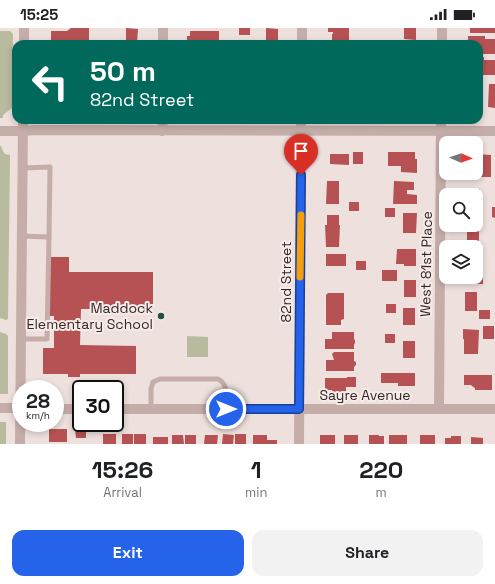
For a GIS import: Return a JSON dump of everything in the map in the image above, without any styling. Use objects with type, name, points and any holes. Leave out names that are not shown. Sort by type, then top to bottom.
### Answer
[{"type":"street","points":[[24,28],[24,40]]},
{"type":"street","points":[[163,28],[163,40]]},
{"type":"street","points":[[302,28],[302,40]]},
{"type":"street","points":[[442,28],[442,40]]},
{"type":"street","points":[[21,380],[23,124]]},
{"type":"street","points":[[162,131],[163,124]]},
{"type":"street","name":"82nd Street","points":[[299,444],[301,124]]},
{"type":"street","name":"West 81st Place","points":[[439,409],[441,124]]},
{"type":"street","points":[[0,131],[495,131]]},
{"type":"street","points":[[0,408],[12,408]]},
{"type":"street","name":"Sayre Avenue","points":[[124,409],[495,409]]},
{"type":"street","points":[[20,432],[20,444]]},
{"type":"lane","points":[[21,339],[47,339],[50,167],[23,168]]},
{"type":"lane","points":[[22,236],[48,237]]},
{"type":"lane","points":[[151,409],[151,389],[153,382],[160,379],[218,379],[224,384],[226,391],[226,409]]},
{"type":"green space","points":[[0,31],[10,31],[13,34],[12,108],[3,115],[3,118],[0,118]]},
{"type":"green space","points":[[0,146],[5,154],[10,155],[8,319],[6,320],[0,318]]},
{"type":"green space","points":[[0,332],[8,336],[8,394],[0,394]]},
{"type":"green space","points":[[187,336],[208,337],[208,357],[187,357]]},
{"type":"green space","points":[[0,422],[6,422],[6,444],[0,444]]},
{"type":"building","points":[[71,28],[89,28],[89,40],[51,40],[51,31],[67,31]]},
{"type":"building","points":[[126,28],[138,29],[137,40],[126,40]]},
{"type":"building","points":[[239,28],[250,28],[250,35],[239,35]]},
{"type":"building","points":[[266,28],[278,29],[278,40],[266,40]]},
{"type":"building","points":[[328,28],[349,28],[349,40],[332,40],[333,32],[328,32]]},
{"type":"building","points":[[404,28],[416,28],[416,40],[404,39]]},
{"type":"building","points":[[470,28],[495,28],[495,33],[470,33]]},
{"type":"building","points":[[190,31],[219,31],[219,40],[187,40],[187,36],[190,36]]},
{"type":"building","points":[[468,36],[485,36],[485,39],[495,39],[495,54],[483,54],[483,40],[468,40]]},
{"type":"building","points":[[483,57],[484,60],[495,60],[495,75],[483,75]]},
{"type":"building","points":[[489,84],[495,84],[495,108],[488,107]]},
{"type":"building","points":[[353,152],[363,152],[363,164],[353,164]]},
{"type":"building","points":[[388,152],[415,152],[415,159],[417,159],[417,173],[401,172],[401,166],[388,166]]},
{"type":"building","points":[[330,154],[349,154],[349,165],[330,164]]},
{"type":"building","points":[[483,154],[491,155],[491,177],[483,177]]},
{"type":"building","points":[[327,181],[339,181],[339,204],[326,204]]},
{"type":"building","points":[[394,181],[414,182],[414,190],[407,190],[407,194],[417,195],[417,204],[393,204]]},
{"type":"building","points":[[349,202],[359,202],[359,211],[349,211]]},
{"type":"building","points":[[492,207],[495,207],[495,218],[492,217]]},
{"type":"building","points":[[385,208],[395,208],[395,217],[385,217]]},
{"type":"building","points":[[403,213],[417,213],[416,233],[403,233]]},
{"type":"building","points":[[327,215],[339,215],[339,247],[326,247],[325,225],[327,225]]},
{"type":"building","points":[[467,232],[479,232],[479,240],[467,240]]},
{"type":"building","points":[[397,249],[416,249],[416,266],[396,264]]},
{"type":"building","points":[[326,254],[346,254],[346,266],[326,266]]},
{"type":"building","points":[[48,257],[69,257],[69,272],[153,272],[153,309],[81,309],[80,345],[136,346],[136,374],[80,374],[80,377],[68,377],[68,374],[43,374],[43,348],[54,348],[54,316],[48,316]]},
{"type":"building","points":[[356,261],[366,261],[366,270],[356,270]]},
{"type":"building","points":[[382,270],[397,270],[397,281],[382,281]]},
{"type":"building","points":[[404,280],[416,280],[416,297],[404,297]]},
{"type":"building","points":[[465,292],[477,292],[477,311],[465,311]]},
{"type":"building","points":[[328,293],[344,293],[344,319],[341,320],[341,325],[326,325],[326,295]]},
{"type":"building","points":[[386,304],[396,304],[396,313],[386,313]]},
{"type":"building","points":[[403,308],[415,308],[415,325],[403,325]]},
{"type":"building","points":[[479,310],[490,310],[490,319],[479,319]]},
{"type":"building","points":[[483,326],[494,326],[494,339],[483,339]]},
{"type":"building","points":[[463,329],[479,330],[478,354],[464,354]]},
{"type":"building","points":[[332,332],[354,332],[354,349],[325,349],[325,339],[332,339]]},
{"type":"building","points":[[385,334],[395,334],[395,343],[385,343]]},
{"type":"building","points":[[403,341],[415,341],[415,358],[403,358]]},
{"type":"building","points":[[334,352],[354,352],[354,361],[356,362],[356,365],[354,367],[354,371],[326,371],[326,360],[334,360],[332,354]]},
{"type":"building","points":[[381,373],[415,373],[415,386],[398,386],[398,383],[381,383]]},
{"type":"building","points":[[464,375],[492,375],[492,390],[475,390],[475,388],[471,385],[464,385]]},
{"type":"building","points":[[356,377],[356,387],[346,387],[346,392],[332,392],[332,390],[325,390],[325,378]]},
{"type":"building","points":[[64,429],[67,429],[67,442],[49,442],[49,432],[64,432]]},
{"type":"building","points":[[75,432],[86,432],[86,438],[76,438]]},
{"type":"building","points":[[103,434],[116,434],[116,444],[103,444]]},
{"type":"building","points":[[122,434],[133,434],[133,444],[122,444]]},
{"type":"building","points":[[134,434],[146,434],[146,444],[134,444]]},
{"type":"building","points":[[223,434],[234,435],[233,444],[222,444]]},
{"type":"building","points":[[235,434],[246,434],[246,444],[235,444]]},
{"type":"building","points":[[172,435],[183,435],[184,444],[172,444]]},
{"type":"building","points":[[185,435],[196,435],[196,444],[185,444]]},
{"type":"building","points":[[205,435],[218,435],[217,444],[204,444]]},
{"type":"building","points":[[253,435],[267,435],[267,440],[277,440],[277,444],[253,444]]},
{"type":"building","points":[[320,435],[335,435],[335,444],[320,444]]},
{"type":"building","points":[[344,435],[358,435],[358,444],[344,444]]},
{"type":"building","points":[[369,435],[384,436],[384,444],[369,444]]},
{"type":"building","points":[[389,435],[407,435],[407,444],[389,444]]},
{"type":"building","points":[[420,435],[435,435],[435,444],[420,444]]},
{"type":"building","points":[[451,436],[461,436],[461,444],[445,444],[445,438],[451,438]]},
{"type":"building","points":[[153,437],[168,437],[168,444],[153,444]]},
{"type":"building","points":[[471,437],[483,438],[483,444],[471,444]]},
{"type":"slow traffic","points":[[300,277],[301,215]]},
{"type":"place","name":"Maddock Elementary School","points":[[161,316]]},
{"type":"route","points":[[226,409],[299,409],[301,175]]}]
